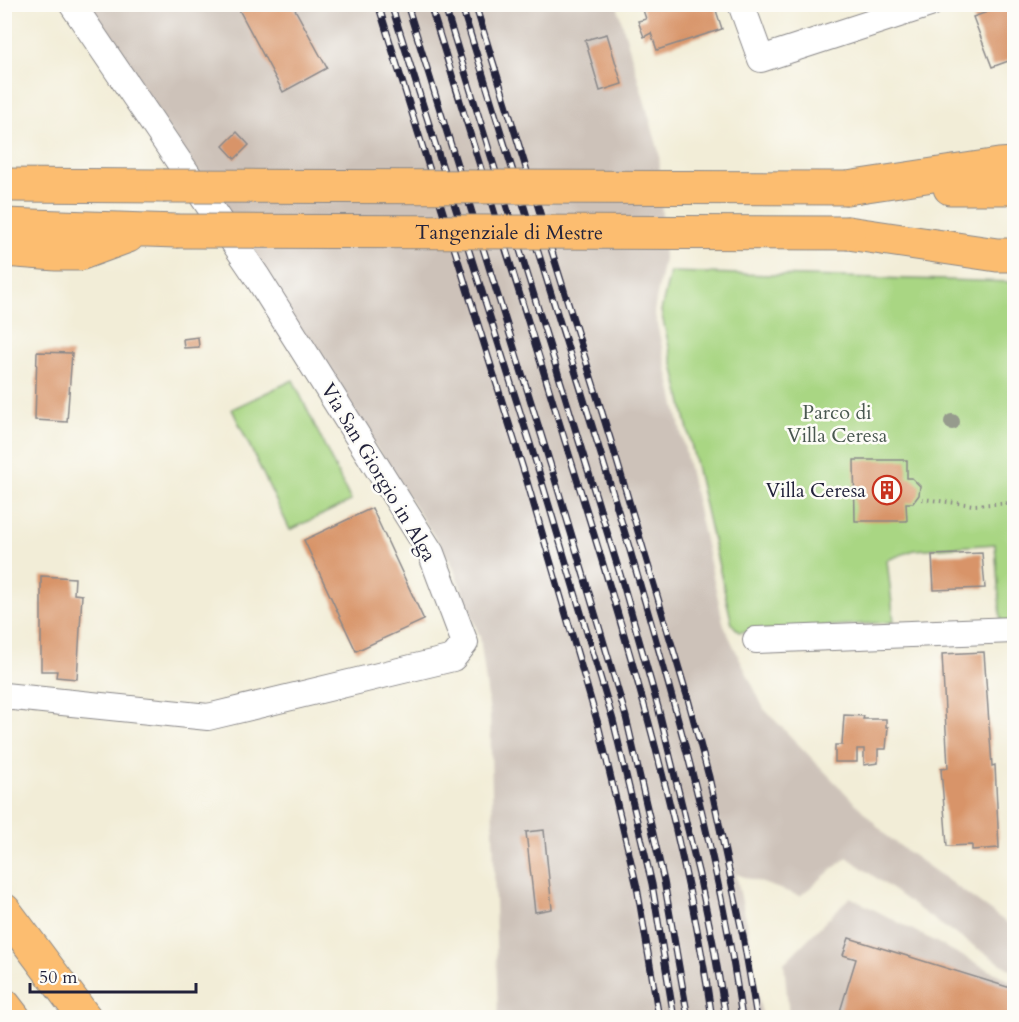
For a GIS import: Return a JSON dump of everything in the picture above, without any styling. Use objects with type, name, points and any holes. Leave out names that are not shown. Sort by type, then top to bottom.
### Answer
[{"type":"highway","points":[[847,188],[1014,164]]},
{"type":"highway","points":[[4,165],[58,176],[94,187]]},
{"type":"highway","points":[[4,185],[1014,188]]},
{"type":"highway","name":"Tangenziale di Mestre","points":[[4,225],[141,231],[1014,232]]},
{"type":"highway","points":[[4,250],[79,254],[141,231]]},
{"type":"highway","points":[[848,233],[997,255],[1014,255]]},
{"type":"highway","points":[[4,909],[85,1017]]},
{"type":"highway","points":[[4,1005],[14,1017]]},
{"type":"street","name":"Via San Giorgio in Alga","points":[[4,696],[208,717],[453,658],[465,643],[431,553],[256,275],[72,4]]},
{"type":"street","points":[[741,4],[761,59],[930,4]]},
{"type":"street","points":[[756,640],[1014,630]]},
{"type":"path","points":[[922,499],[974,505],[1014,503]]},
{"type":"shaded area","points":[[87,5],[617,5],[659,152],[664,259],[654,311],[724,626],[764,709],[889,838],[1014,928],[1014,972],[940,924],[847,857],[800,896],[736,874],[762,1017],[498,1017],[490,714],[480,637],[451,562]]},
{"type":"shaded area","points":[[850,897],[1014,983],[1014,1017],[789,1017],[784,963]]},
{"type":"green space","name":"Parco di Villa Ceresa","points":[[670,272],[1014,282],[1014,622],[1001,623],[995,544],[914,550],[887,560],[894,622],[739,632],[732,624],[661,311]]},
{"type":"green space","points":[[293,380],[351,501],[290,530],[232,409]]},
{"type":"building","points":[[236,4],[292,4],[327,68],[283,92]]},
{"type":"building","points":[[641,4],[714,4],[722,29],[657,50],[651,33],[644,37],[638,21],[646,19]]},
{"type":"building","points":[[1014,4],[1014,59],[992,67],[973,17]]},
{"type":"building","points":[[607,34],[622,84],[600,91],[585,40]]},
{"type":"building","points":[[237,132],[249,145],[235,159],[223,146]]},
{"type":"building","points":[[198,337],[199,347],[184,348],[183,339]]},
{"type":"building","points":[[37,352],[72,353],[67,422],[35,420]]},
{"type":"building","name":"Villa Ceresa","points":[[854,460],[907,460],[907,478],[912,478],[920,486],[919,495],[913,503],[906,503],[907,521],[855,521]]},
{"type":"building","points":[[372,508],[424,620],[356,651],[304,540]]},
{"type":"building","points":[[982,553],[985,588],[934,590],[932,555]]},
{"type":"building","points":[[41,576],[75,578],[74,594],[82,595],[77,679],[56,677],[57,671],[41,671]]},
{"type":"building","points":[[984,652],[992,766],[995,765],[999,848],[972,850],[972,845],[947,846],[941,769],[948,768],[942,654]]},
{"type":"building","points":[[1011,661],[1014,661],[1014,690],[1013,690]]},
{"type":"building","points":[[844,715],[864,716],[863,719],[886,719],[886,727],[888,727],[886,749],[878,749],[878,763],[864,765],[864,749],[857,749],[857,762],[835,762],[835,745],[842,745]]},
{"type":"building","points":[[544,830],[552,909],[535,912],[526,832]]},
{"type":"building","points":[[849,938],[1014,989],[1014,1018],[838,1018],[856,959],[843,955]]},
{"type":"railway","points":[[378,4],[526,478],[598,724],[637,887],[659,1018]]},
{"type":"railway","points":[[391,4],[539,472],[613,720],[652,884],[674,1018]]},
{"type":"railway","points":[[407,4],[554,476],[626,717],[664,881],[688,1018]]},
{"type":"railway","points":[[430,4],[591,523],[652,733],[686,875],[712,1018]]},
{"type":"railway","points":[[444,4],[624,587],[658,707],[699,875],[726,1018]]},
{"type":"railway","points":[[461,4],[607,473],[661,658],[708,837],[742,1018]]},
{"type":"railway","points":[[475,4],[614,451],[688,699],[709,777],[743,936],[757,1018]]},
{"type":"place","name":"Villa Ceresa","points":[[887,490]]}]
